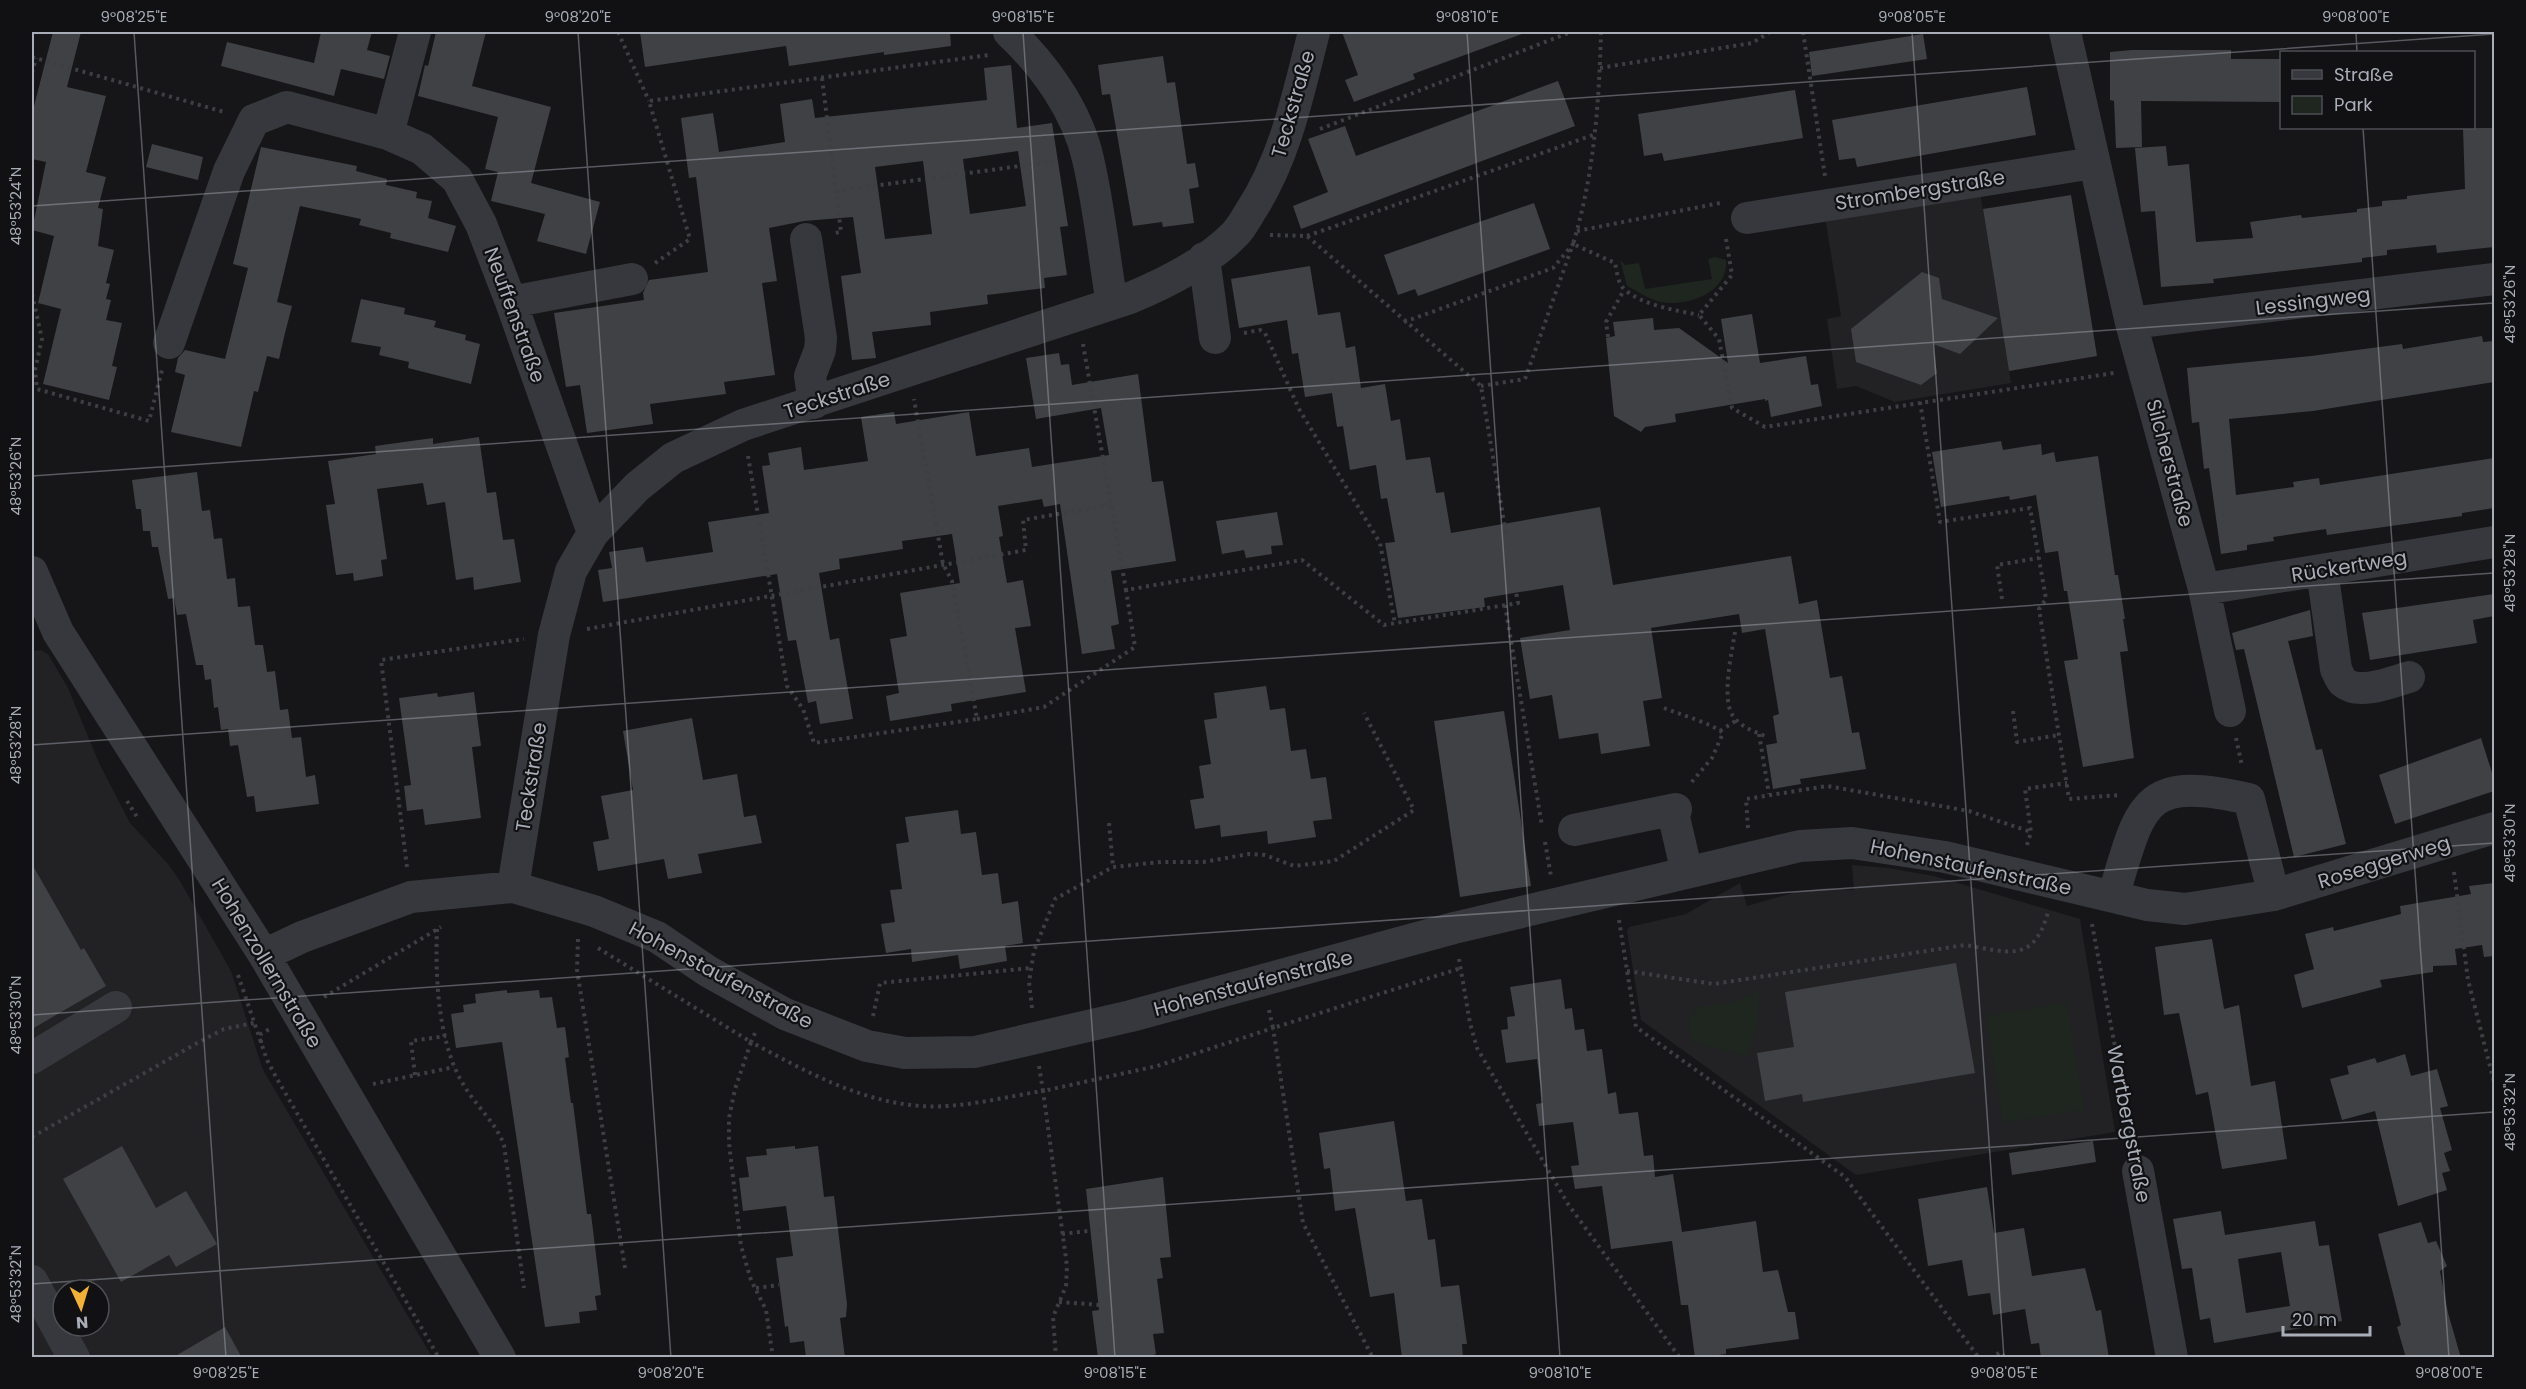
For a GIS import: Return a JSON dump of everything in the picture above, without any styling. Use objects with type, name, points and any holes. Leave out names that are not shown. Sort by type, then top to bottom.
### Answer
[{"type":"street","points":[[388,134],[415,32]]},
{"type":"street","name":"Teckstraße","points":[[513,887],[554,635],[571,571],[593,533],[637,487],[673,458],[743,425],[1112,304],[1151,289],[1204,258],[1236,233],[1272,173],[1286,141],[1314,32]]},
{"type":"street","name":"Silcherstraße","points":[[2065,32],[2131,323],[2204,589],[2230,711]]},
{"type":"street","points":[[1018,41],[1045,70],[1063,100],[1088,157],[1112,304]]},
{"type":"street","name":"Neuffenstraße","points":[[254,120],[287,107],[388,134],[422,149],[457,179],[480,224],[511,302],[593,533]]},
{"type":"street","points":[[170,343],[230,171],[254,120]]},
{"type":"street","name":"Strombergstraße","points":[[1737,228],[1829,205],[2093,163]]},
{"type":"street","points":[[806,239],[821,338],[820,350],[810,376],[814,403]]},
{"type":"street","points":[[1204,258],[1215,338]]},
{"type":"street","points":[[511,302],[633,279]]},
{"type":"street","name":"Lessingweg","points":[[2131,323],[2494,279]]},
{"type":"street","name":"Rückertweg","points":[[2204,589],[2494,542]]},
{"type":"street","points":[[2322,570],[2336,669],[2343,682],[2354,688],[2371,687],[2409,677]]},
{"type":"street","name":"Hohenzollernstraße","points":[[35,592],[264,955],[500,1358]]},
{"type":"street","points":[[2085,890],[2143,812],[2158,797],[2185,790],[2213,791],[2249,799],[2274,895]]},
{"type":"street","points":[[1574,830],[1676,809],[1674,817],[1687,873]]},
{"type":"street","name":"Roseggerweg","points":[[2274,895],[2494,828]]},
{"type":"street","name":"Hohenstaufenstraße","points":[[264,955],[302,937],[411,897],[513,887],[594,911],[657,937],[709,972],[785,1014],[867,1046],[905,1053],[975,1052],[1036,1040],[1454,928],[1615,892],[1791,848],[1852,843],[1945,857],[2147,905],[2185,909],[2274,895]]},
{"type":"street","points":[[32,1058],[116,1007]]},
{"type":"street","name":"Wartbergstraße","points":[[2138,1171],[2172,1358]]},
{"type":"street","points":[[32,1281],[74,1358]]},
{"type":"path","points":[[618,32],[649,101],[690,239],[633,279]]},
{"type":"path","points":[[1286,141],[1571,32]]},
{"type":"path","points":[[1481,386],[1525,379],[1573,244],[1586,201],[1596,134],[1601,32]]},
{"type":"path","points":[[1600,68],[1752,43],[1770,32]]},
{"type":"path","points":[[1803,32],[1829,205]]},
{"type":"path","points":[[649,101],[822,78],[1018,41]]},
{"type":"path","points":[[32,73],[34,58],[254,120]]},
{"type":"path","points":[[806,239],[841,232],[822,78]]},
{"type":"path","points":[[1236,233],[1307,236],[1596,134]]},
{"type":"path","points":[[836,190],[1088,157]]},
{"type":"path","points":[[1577,231],[1724,203],[1737,228],[1731,275],[1699,315]]},
{"type":"path","points":[[1307,236],[1404,322],[1481,386],[1506,534]]},
{"type":"path","points":[[1573,244],[1618,262],[1618,279],[1624,290],[1660,307],[1699,315],[1719,339],[1732,408],[1765,427],[2120,372],[2144,364]]},
{"type":"path","points":[[1404,322],[1553,268],[1573,244]]},
{"type":"path","points":[[32,257],[32,276]]},
{"type":"path","points":[[1608,338],[1606,322],[1624,290]]},
{"type":"path","points":[[32,294],[42,339],[35,370],[37,388],[149,421],[170,343]]},
{"type":"path","points":[[743,425],[770,596],[787,686],[803,709],[814,743],[1044,707],[1135,647],[1077,314]]},
{"type":"path","points":[[1215,338],[1260,330],[1271,343],[1299,409],[1380,543],[1395,624]]},
{"type":"path","points":[[909,372],[943,564],[952,581],[977,719]]},
{"type":"path","points":[[1920,402],[1940,522],[2030,508],[2046,599],[2039,609],[2069,799],[2103,795]]},
{"type":"path","points":[[411,897],[381,660],[554,635],[1026,550],[1023,520],[1111,505]]},
{"type":"path","points":[[2002,599],[1997,565],[2039,558]]},
{"type":"path","points":[[1126,590],[1302,560],[1384,625],[1518,603],[1516,592]]},
{"type":"path","points":[[1505,605],[1556,904]]},
{"type":"path","points":[[1735,632],[1728,670],[1731,714],[1765,736]]},
{"type":"path","points":[[1665,708],[1723,733],[1712,758],[1677,800],[1676,809]]},
{"type":"path","points":[[2013,711],[2017,742],[2059,735]]},
{"type":"path","points":[[2230,711],[2249,799]]},
{"type":"path","points":[[1056,1358],[1053,1317],[1066,1286],[1062,1234],[1029,982],[1034,951],[1055,899],[1113,867],[1161,862],[1203,862],[1249,854],[1265,855],[1294,866],[1310,865],[1334,861],[1365,843],[1414,810],[1364,713]]},
{"type":"path","points":[[1719,730],[1737,720]]},
{"type":"path","points":[[1759,734],[1769,794]]},
{"type":"path","points":[[2029,814],[2025,789],[2067,783]]},
{"type":"path","points":[[1109,823],[1113,867]]},
{"type":"path","points":[[2451,842],[2468,980],[2494,1082]]},
{"type":"path","points":[[1627,971],[1714,984],[1965,945],[2004,952],[2021,951],[2037,941],[2085,890]]},
{"type":"path","name":"Wartbergstraße","points":[[2085,890],[2138,1171]]},
{"type":"path","points":[[1615,892],[1636,1027],[1845,1177],[1979,1358]]},
{"type":"path","points":[[439,1358],[267,1060],[261,1043],[261,1034],[447,924]]},
{"type":"path","points":[[437,928],[435,968],[446,1036],[454,1068],[504,1145],[524,1288]]},
{"type":"path","points":[[1454,928],[1470,1023],[1483,1058],[1568,1204],[1680,1358]]},
{"type":"path","points":[[568,936],[586,943]]},
{"type":"path","points":[[578,939],[579,982],[625,1268]]},
{"type":"path","points":[[594,946],[751,1042],[735,1089],[729,1118],[729,1143],[741,1246],[751,1280],[766,1310],[773,1358]]},
{"type":"path","points":[[867,1046],[880,983],[1031,968]]},
{"type":"path","points":[[1043,1091],[1102,1080],[1157,1066],[1461,968]]},
{"type":"path","points":[[1263,980],[1273,1028],[1303,1223],[1373,1358]]},
{"type":"path","points":[[32,1137],[224,1029],[254,1023]]},
{"type":"path","points":[[415,1075],[411,1041],[446,1036]]},
{"type":"path","points":[[346,1094],[380,1081],[454,1068]]},
{"type":"path","points":[[1062,1234],[1105,1229]]},
{"type":"path","points":[[756,1288],[779,1285]]},
{"type":"path","points":[[1059,1302],[1101,1305]]},
{"type":"path","points":[[1990,1358],[2001,1352],[2005,1358]]},
{"type":"shaded area","points":[[1980,192],[2011,383],[1895,402],[1856,386],[1837,389],[1827,319],[1841,316],[1825,217]]},
{"type":"shaded area","points":[[41,650],[48,654],[68,688],[99,763],[130,823],[168,864],[180,881],[231,971],[263,1070],[432,1357],[32,1358],[32,651]]},
{"type":"shaded area","points":[[1852,865],[1888,868],[1934,876],[2080,919],[2115,1132],[1856,1175],[1641,1020],[1627,931],[1629,927],[1686,914],[1740,883],[1747,906],[1796,892],[1825,888],[1854,890]]},
{"type":"green space","points":[[1715,257],[1726,260],[1721,281],[1714,289],[1695,299],[1672,303],[1652,299],[1627,286],[1620,260],[1625,265],[1639,263],[1645,289],[1712,279],[1708,259]]},
{"type":"green space","points":[[1759,991],[1758,1025],[1747,1056],[1691,1042],[1689,1018],[1699,1007],[1733,1002]]},
{"type":"green space","points":[[2067,1002],[2084,1110],[2003,1123],[1986,1016]]},
{"type":"building","points":[[53,32],[81,32],[67,87],[106,96],[86,172],[106,177],[98,208],[103,209],[98,246],[114,250],[106,283],[110,284],[106,299],[111,300],[106,320],[122,323],[112,366],[117,367],[109,400],[43,384],[61,309],[38,303],[54,236],[32,230],[46,162],[32,159],[32,114]]},
{"type":"building","points":[[321,32],[372,32],[367,50],[390,56],[384,79],[341,69],[334,96],[221,66],[227,42],[314,63]]},
{"type":"building","points":[[436,32],[486,32],[472,86],[551,107],[531,183],[600,202],[586,254],[537,241],[545,214],[491,201],[498,172],[485,169],[498,117],[418,96]]},
{"type":"building","points":[[640,32],[950,32],[951,46],[884,55],[884,52],[789,66],[786,46],[645,67]]},
{"type":"building","points":[[1342,32],[1521,32],[1522,34],[1413,74],[1415,79],[1354,102],[1345,80],[1358,75]]},
{"type":"building","points":[[1923,34],[1927,59],[1812,76],[1809,52]]},
{"type":"building","points":[[2231,50],[2231,59],[2280,59],[2280,102],[2141,101],[2142,147],[2116,148],[2114,101],[2110,100],[2110,52]]},
{"type":"building","points":[[1163,56],[1167,83],[1175,82],[1187,164],[1195,163],[1199,187],[1189,189],[1194,223],[1163,227],[1162,222],[1133,226],[1110,94],[1102,95],[1098,65]]},
{"type":"building","points":[[1011,65],[1017,128],[1052,123],[1068,226],[1060,227],[1067,275],[1044,278],[1045,288],[987,295],[988,304],[930,312],[931,325],[872,332],[876,358],[852,360],[841,276],[861,273],[853,217],[804,221],[769,228],[777,281],[762,283],[775,375],[724,382],[726,394],[650,404],[653,424],[587,433],[580,385],[566,387],[554,313],[644,300],[643,293],[649,280],[708,272],[696,177],[689,178],[681,118],[713,113],[719,152],[785,142],[780,104],[812,99],[815,118],[987,100],[984,68]],"holes":[[[1018,151],[1026,206],[970,214],[963,159]],[[923,161],[932,234],[885,239],[875,167]]]},
{"type":"building","points":[[1558,81],[1575,126],[1301,229],[1293,206],[1328,192],[1308,139],[1345,126],[1356,156]]},
{"type":"building","points":[[2027,87],[2036,135],[1857,167],[1855,158],[1839,160],[1832,120]]},
{"type":"building","points":[[1795,90],[1803,138],[1664,161],[1662,153],[1644,156],[1638,114]]},
{"type":"building","points":[[2494,128],[2494,247],[2437,253],[2436,245],[2387,250],[2387,255],[2362,258],[2362,262],[2213,279],[2214,283],[2161,287],[2155,211],[2141,212],[2135,148],[2166,146],[2168,166],[2189,164],[2196,242],[2253,238],[2250,222],[2301,215],[2302,218],[2357,212],[2357,209],[2382,206],[2382,201],[2465,189],[2463,129]]},
{"type":"building","points":[[152,144],[203,157],[198,180],[146,167]]},
{"type":"building","points":[[261,147],[357,166],[356,171],[387,179],[386,185],[417,192],[416,198],[432,201],[428,218],[456,226],[448,252],[390,238],[391,233],[359,225],[361,219],[300,206],[277,302],[292,306],[279,359],[267,356],[258,392],[254,391],[241,447],[171,432],[185,375],[175,372],[178,358],[185,350],[225,359],[248,268],[233,264]]},
{"type":"building","points":[[2071,195],[2097,356],[2009,371],[1983,209]]},
{"type":"building","points":[[1534,203],[1550,249],[1418,296],[1415,289],[1398,295],[1384,255]]},
{"type":"building","points":[[1310,266],[1318,315],[1340,312],[1346,348],[1355,346],[1361,388],[1385,384],[1391,421],[1400,419],[1406,460],[1430,457],[1436,493],[1444,492],[1451,533],[1600,507],[1613,585],[1791,556],[1799,604],[1817,600],[1830,678],[1842,676],[1852,733],[1859,732],[1866,769],[1800,779],[1801,784],[1773,789],[1766,745],[1777,743],[1773,716],[1779,714],[1765,629],[1742,633],[1739,614],[1651,628],[1662,698],[1643,701],[1650,746],[1601,754],[1598,733],[1559,739],[1552,695],[1530,699],[1520,638],[1570,630],[1563,585],[1484,598],[1485,607],[1398,618],[1385,543],[1395,542],[1387,498],[1381,499],[1376,465],[1350,470],[1343,426],[1337,427],[1332,393],[1305,397],[1298,353],[1292,354],[1287,320],[1239,328],[1231,279]]},
{"type":"building","points":[[1922,272],[1939,278],[1942,299],[1998,318],[1960,354],[1933,344],[1937,373],[1921,385],[1856,362],[1851,329]]},
{"type":"building","points":[[361,299],[405,308],[404,314],[436,321],[434,327],[466,335],[465,340],[480,344],[471,384],[408,368],[409,362],[379,355],[381,347],[351,342]]},
{"type":"building","points":[[1752,314],[1760,363],[1806,356],[1811,385],[1818,384],[1822,406],[1771,417],[1768,400],[1765,401],[1765,399],[1675,414],[1676,422],[1645,427],[1641,432],[1614,416],[1606,338],[1615,336],[1613,322],[1653,318],[1654,330],[1679,328],[1728,363],[1721,319]]},
{"type":"building","points":[[2482,336],[2483,342],[2494,341],[2494,382],[2313,411],[2229,419],[2236,495],[2294,487],[2293,482],[2319,478],[2320,485],[2494,458],[2494,508],[2462,513],[2462,516],[2327,535],[2326,529],[2273,537],[2274,541],[2247,545],[2247,550],[2221,554],[2209,468],[2204,469],[2199,422],[2192,423],[2187,368],[2311,356],[2402,344],[2403,349]]},
{"type":"building","points":[[1059,353],[1061,365],[1069,364],[1072,385],[1138,374],[1152,482],[1163,481],[1176,561],[1111,571],[1119,624],[1111,626],[1115,649],[1082,654],[1060,504],[1044,507],[1042,499],[998,506],[1003,536],[999,537],[1007,583],[1023,580],[1031,626],[1015,628],[1026,692],[951,704],[952,711],[890,721],[886,696],[899,693],[890,639],[907,636],[900,593],[960,583],[952,534],[902,541],[903,549],[839,559],[840,569],[819,573],[830,640],[839,638],[853,719],[820,724],[816,701],[808,703],[796,640],[788,641],[777,574],[603,602],[598,570],[612,568],[609,552],[643,547],[646,562],[713,552],[708,522],[769,513],[762,466],[770,465],[768,453],[801,447],[804,470],[868,461],[861,417],[894,412],[896,424],[969,412],[976,456],[1029,448],[1032,467],[1109,455],[1101,408],[1036,419],[1026,358]]},
{"type":"building","points":[[479,437],[487,493],[496,492],[503,540],[514,539],[521,582],[474,590],[473,577],[456,580],[445,502],[427,505],[423,483],[377,489],[387,559],[381,560],[383,576],[354,581],[353,573],[336,575],[326,505],[335,504],[328,461],[376,454],[375,446],[433,438],[433,444]]},
{"type":"building","points":[[2001,441],[2003,450],[2041,444],[2042,455],[2054,452],[2056,462],[2098,456],[2115,575],[2118,575],[2125,619],[2123,619],[2128,651],[2120,652],[2134,758],[2083,767],[2064,661],[2078,659],[2067,591],[2064,591],[2058,551],[2045,553],[2036,495],[2010,500],[2009,496],[1941,507],[1932,452]]},
{"type":"building","points":[[197,472],[202,511],[210,510],[214,539],[222,538],[227,579],[235,578],[238,607],[250,606],[255,645],[263,645],[267,672],[275,671],[280,710],[288,709],[292,738],[301,737],[306,777],[315,775],[319,804],[256,812],[254,796],[247,797],[238,745],[230,746],[228,729],[221,730],[218,707],[214,708],[211,679],[205,680],[203,665],[196,665],[186,614],[177,615],[174,598],[168,599],[158,547],[152,547],[150,531],[143,531],[141,509],[136,509],[132,480]]},
{"type":"building","points":[[1277,512],[1283,545],[1271,546],[1272,554],[1246,558],[1244,550],[1222,554],[1216,521]]},
{"type":"building","points":[[2494,594],[2494,616],[2473,620],[2477,643],[2370,660],[2362,613]]},
{"type":"building","points":[[2310,610],[2313,636],[2288,641],[2316,750],[2322,749],[2346,844],[2294,857],[2244,649],[2236,650],[2232,633]]},
{"type":"building","points":[[1266,686],[1270,710],[1285,708],[1291,751],[1306,749],[1311,779],[1326,777],[1332,819],[1313,821],[1316,837],[1268,844],[1267,831],[1221,837],[1220,825],[1195,829],[1190,800],[1204,798],[1199,766],[1211,764],[1204,720],[1217,718],[1214,693]]},
{"type":"building","points":[[474,692],[481,746],[472,747],[481,818],[425,825],[423,809],[407,811],[404,786],[411,785],[399,698],[437,693],[438,697]]},
{"type":"building","points":[[1504,711],[1531,886],[1460,897],[1434,721]]},
{"type":"building","points":[[692,718],[703,780],[737,774],[744,817],[756,815],[762,843],[698,854],[702,873],[668,879],[664,859],[598,871],[593,842],[609,839],[601,796],[633,790],[623,731]]},
{"type":"building","points":[[2481,738],[2494,779],[2494,791],[2395,824],[2379,775]]},
{"type":"building","points":[[958,810],[961,834],[976,832],[982,875],[998,873],[1002,904],[1018,901],[1023,943],[1005,946],[1007,961],[960,969],[958,955],[912,962],[911,949],[886,953],[881,924],[895,922],[890,890],[902,889],[896,844],[909,842],[905,817]]},
{"type":"building","points":[[32,864],[81,950],[84,948],[106,986],[32,1029]]},
{"type":"building","points":[[2494,883],[2494,956],[2484,957],[2482,945],[2455,949],[2457,965],[2433,966],[2433,972],[2380,980],[2382,987],[2302,1008],[2294,975],[2314,969],[2305,934],[2333,927],[2334,931],[2401,914],[2400,906],[2471,894],[2469,886]]},
{"type":"building","points":[[2212,939],[2224,1009],[2239,1005],[2251,1086],[2275,1081],[2287,1159],[2222,1169],[2208,1092],[2196,1095],[2179,1013],[2164,1015],[2155,947]]},
{"type":"building","points":[[1956,963],[1975,1073],[1803,1102],[1802,1094],[1765,1101],[1757,1053],[1794,1047],[1785,992]]},
{"type":"building","points":[[1561,979],[1565,1009],[1572,1008],[1575,1030],[1584,1029],[1587,1051],[1602,1049],[1608,1094],[1616,1092],[1619,1114],[1638,1112],[1644,1156],[1653,1155],[1655,1177],[1673,1174],[1682,1232],[1756,1221],[1763,1272],[1778,1270],[1788,1312],[1795,1312],[1799,1339],[1726,1349],[1726,1354],[1695,1358],[1688,1305],[1681,1305],[1672,1241],[1611,1249],[1602,1186],[1575,1189],[1571,1166],[1579,1165],[1573,1122],[1539,1126],[1536,1104],[1543,1103],[1537,1059],[1506,1063],[1501,1030],[1508,1029],[1507,1017],[1515,1016],[1510,987]]},
{"type":"building","points":[[507,990],[507,993],[539,990],[540,998],[552,997],[557,1028],[565,1027],[569,1057],[565,1058],[571,1103],[573,1103],[587,1214],[591,1214],[601,1295],[595,1296],[597,1310],[579,1312],[580,1323],[545,1327],[502,1042],[456,1048],[451,1014],[464,1012],[463,1005],[476,1003],[475,994]]},
{"type":"building","points":[[2405,1054],[2411,1076],[2437,1069],[2448,1106],[2440,1108],[2452,1150],[2444,1153],[2450,1171],[2442,1173],[2447,1190],[2398,1206],[2375,1111],[2342,1120],[2330,1079],[2349,1074],[2347,1066],[2375,1058],[2377,1063]]},
{"type":"building","points":[[1394,1121],[1406,1201],[1422,1199],[1428,1240],[1435,1239],[1441,1287],[1459,1285],[1467,1344],[1462,1344],[1463,1358],[1402,1358],[1394,1293],[1370,1297],[1355,1208],[1335,1211],[1330,1168],[1324,1169],[1319,1133]]},
{"type":"building","points":[[2093,1141],[2096,1162],[2012,1175],[2009,1153]]},
{"type":"building","points":[[122,1146],[156,1208],[186,1191],[217,1244],[176,1267],[169,1255],[121,1282],[63,1179]]},
{"type":"building","points":[[795,1146],[795,1149],[818,1146],[824,1197],[834,1196],[847,1304],[846,1317],[840,1318],[845,1358],[806,1358],[804,1341],[790,1343],[788,1326],[785,1327],[776,1258],[793,1256],[786,1206],[743,1211],[739,1178],[749,1177],[746,1157],[767,1155],[766,1149]]},
{"type":"building","points":[[1163,1177],[1171,1257],[1160,1258],[1163,1278],[1157,1279],[1164,1333],[1153,1334],[1156,1354],[1146,1358],[1098,1358],[1092,1311],[1099,1310],[1086,1189]]},
{"type":"building","points":[[1987,1187],[1994,1233],[2024,1228],[2032,1276],[2085,1268],[2096,1311],[2101,1310],[2109,1358],[2041,1358],[2039,1343],[2031,1344],[2025,1309],[1993,1315],[1990,1293],[1968,1296],[1962,1260],[1928,1266],[1918,1199]]},
{"type":"building","points":[[2221,1211],[2225,1235],[2315,1221],[2319,1246],[2329,1245],[2342,1321],[2214,1343],[2210,1318],[2200,1320],[2192,1268],[2182,1269],[2173,1219]],"holes":[[[2281,1252],[2290,1306],[2246,1313],[2238,1259]]]},
{"type":"building","points":[[2421,1222],[2428,1243],[2436,1241],[2447,1266],[2440,1271],[2448,1313],[2461,1358],[2406,1358],[2397,1327],[2401,1325],[2378,1234]]},
{"type":"building","points":[[225,1327],[242,1358],[172,1358]]}]
